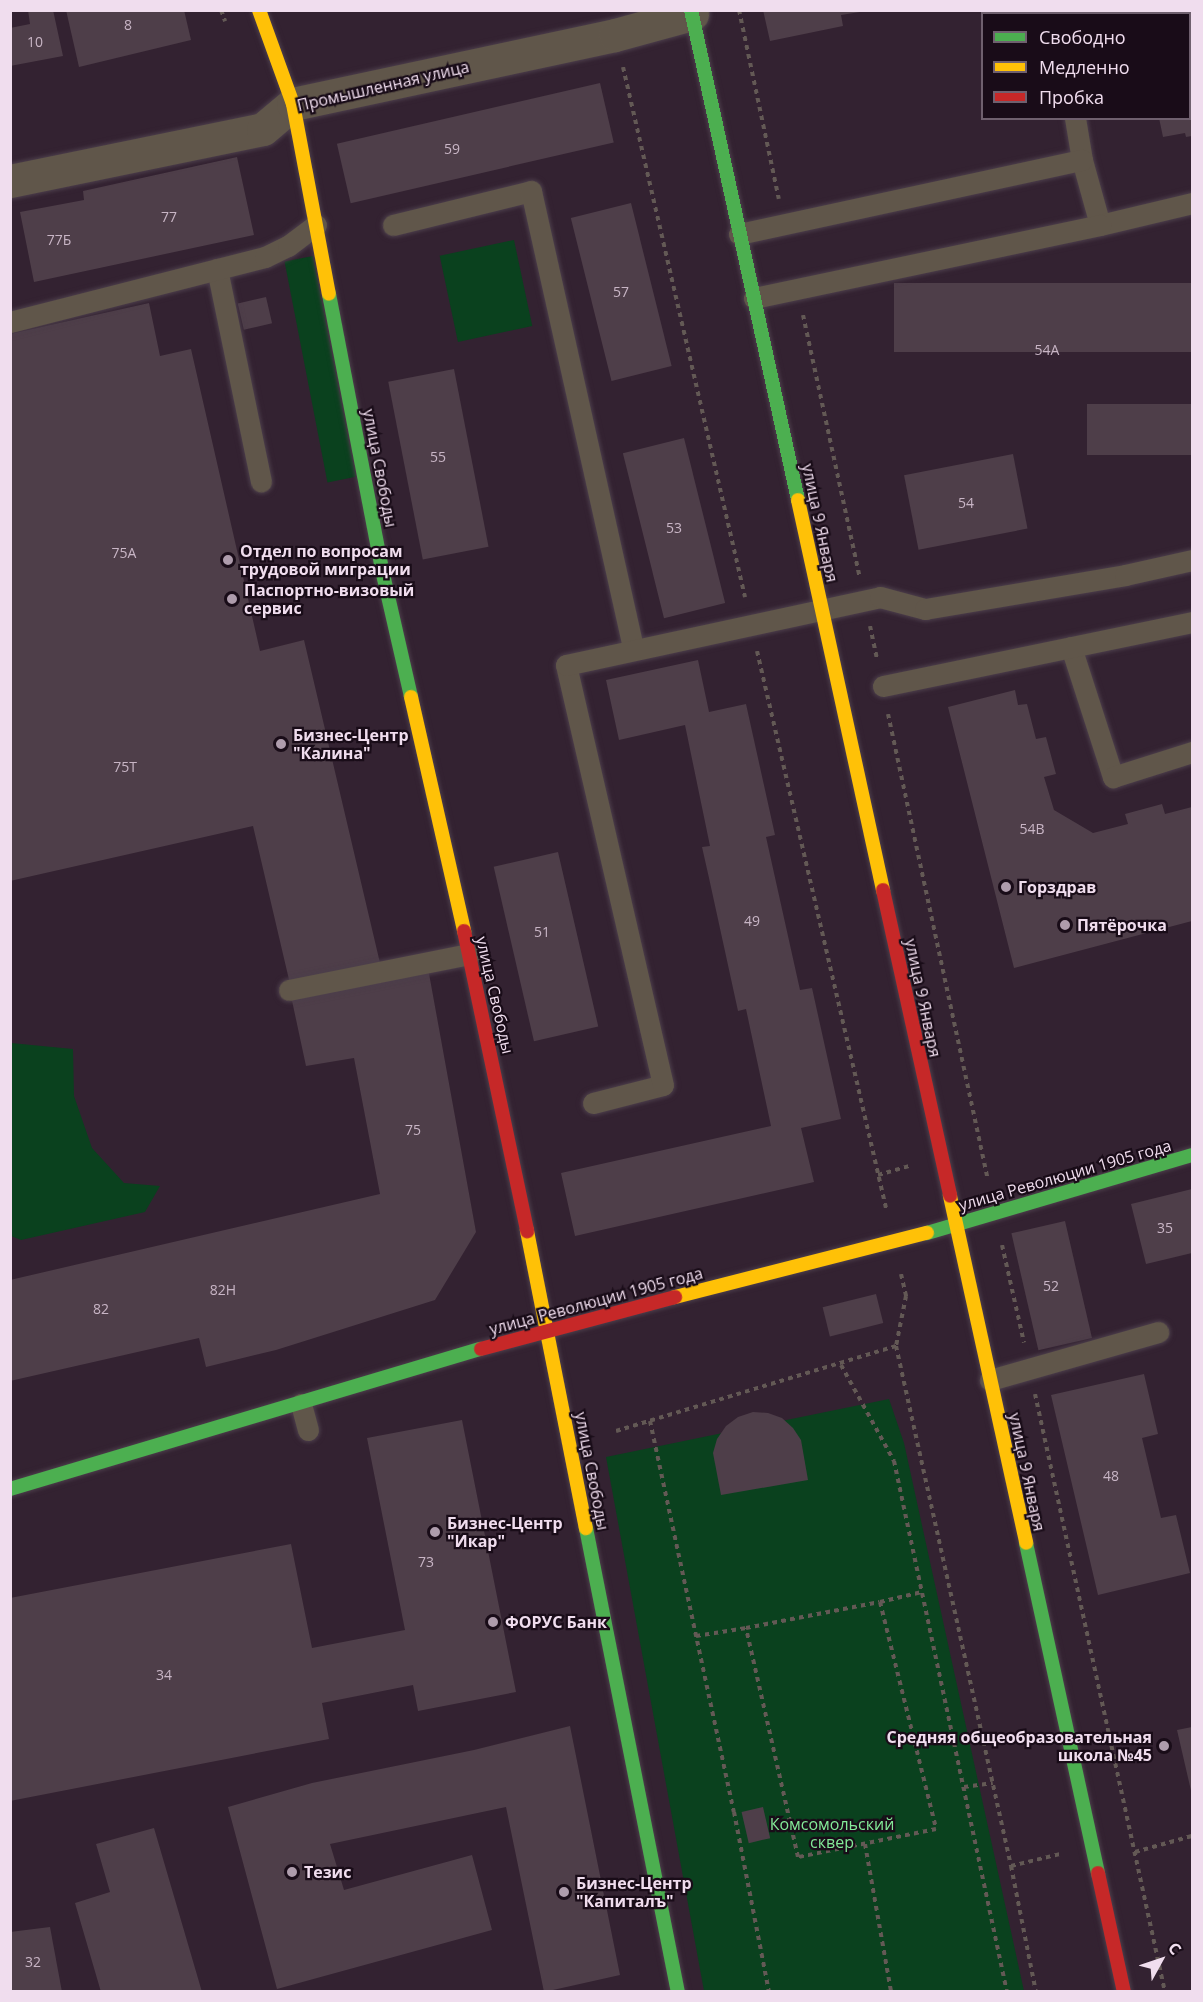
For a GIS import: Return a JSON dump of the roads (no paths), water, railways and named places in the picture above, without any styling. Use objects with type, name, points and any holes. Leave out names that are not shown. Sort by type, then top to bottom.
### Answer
[{"type":"main road","name":"улица Свободы","points":[[259,10],[293,104],[382,570],[490,1046],[544,1330],[563,1407],[678,1992]]},
{"type":"main road","name":"улица 9 Января","points":[[692,12],[1124,1992]]},
{"type":"main road","name":"улица Революции 1905 года","points":[[10,1489],[544,1330],[956,1225],[994,1211],[1192,1155]]},
{"type":"street","name":"Промышленная улица","points":[[10,181],[263,129],[293,104],[615,35],[692,12]]},
{"type":"lane","points":[[1075,120],[1082,160],[1100,225]]},
{"type":"lane","points":[[740,234],[1082,160]]},
{"type":"lane","points":[[393,225],[531,191],[634,650]]},
{"type":"lane","points":[[754,298],[1100,225],[1192,203]]},
{"type":"lane","points":[[10,322],[265,256],[288,246],[316,225]]},
{"type":"lane","points":[[217,269],[261,481]]},
{"type":"lane","points":[[593,1102],[663,1085],[566,665],[880,597],[925,609],[1125,575],[1192,560]]},
{"type":"lane","points":[[883,687],[1192,622]]},
{"type":"lane","points":[[1071,647],[1113,777],[1192,752]]},
{"type":"lane","points":[[289,990],[469,954]]},
{"type":"lane","points":[[990,1380],[1158,1332]]},
{"type":"lane","points":[[301,1404],[308,1430]]},
{"type":"place","name":"Отдел по вопросам трудовой миграции","points":[[228,560]]},
{"type":"place","name":"Паспортно-визовый сервис","points":[[232,599]]},
{"type":"place","name":"Бизнес-Центр \"Калина\"","points":[[281,744]]},
{"type":"place","name":"Горздрав","points":[[1006,887]]},
{"type":"place","name":"Пятёрочка","points":[[1065,925]]},
{"type":"place","name":"Бизнес-Центр \"Икар\"","points":[[435,1532]]},
{"type":"place","name":"ФОРУС Банк","points":[[493,1622]]},
{"type":"place","name":"Средняя общеобразовательная школа №45","points":[[1164,1746]]},
{"type":"place","name":"Тезис","points":[[292,1872]]},
{"type":"place","name":"Бизнес-Центр \"Капиталъ\"","points":[[564,1892]]},
{"type":"park label","name":"Комсомольский сквер","points":[[832,1833]]}]
